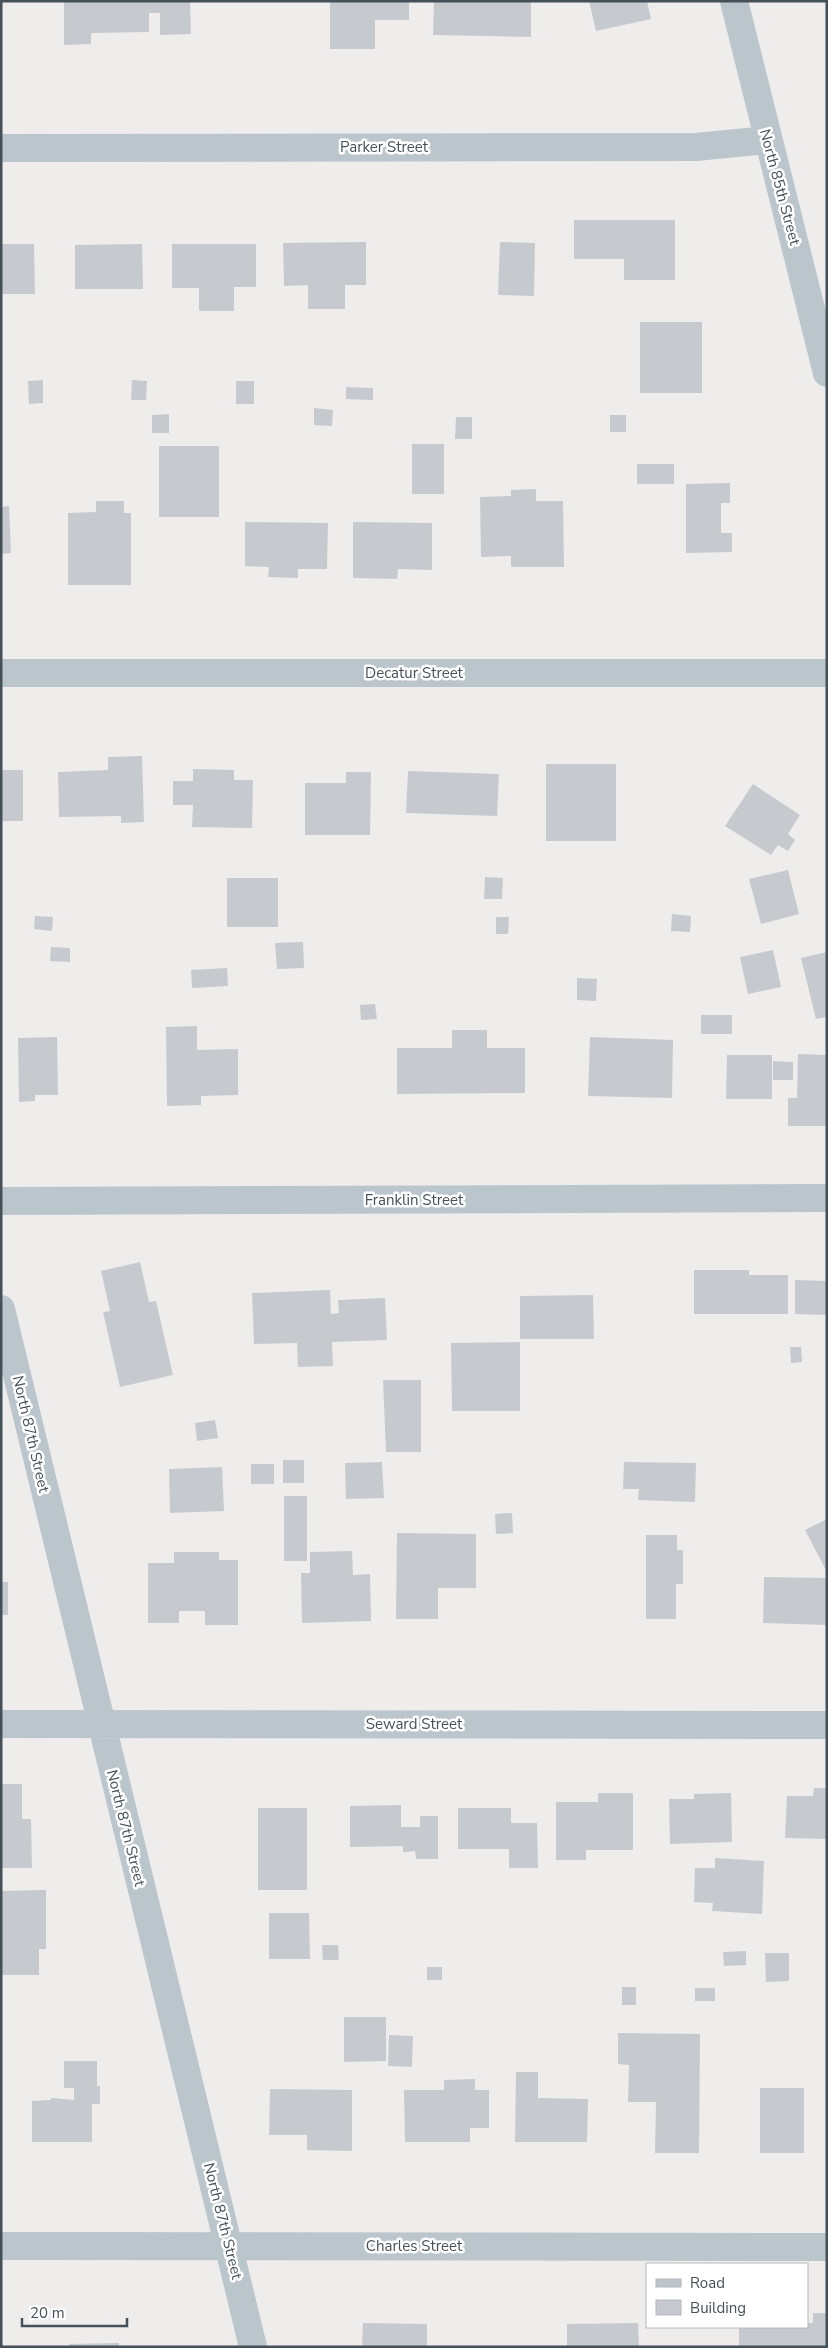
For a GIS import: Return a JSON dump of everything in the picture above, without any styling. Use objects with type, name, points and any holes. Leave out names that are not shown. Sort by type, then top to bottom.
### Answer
[{"type":"street","name":"North 85th Street","points":[[734,1],[767,140],[827,372]]},
{"type":"street","name":"Parker Street","points":[[1,148],[696,147],[767,140]]},
{"type":"street","name":"Decatur Street","points":[[1,673],[827,673]]},
{"type":"street","name":"Franklin Street","points":[[1,1202],[827,1198]]},
{"type":"street","name":"North 87th Street","points":[[1,1309],[253,2347]]},
{"type":"street","name":"Seward Street","points":[[1,1724],[827,1725]]},
{"type":"street","name":"Charles Street","points":[[1,2246],[827,2247]]},
{"type":"building","points":[[64,1],[190,1],[191,34],[160,35],[160,13],[149,13],[149,32],[91,33],[91,44],[64,45]]},
{"type":"building","points":[[330,1],[409,1],[409,20],[375,20],[375,49],[330,49]]},
{"type":"building","points":[[434,1],[531,1],[531,37],[433,35]]},
{"type":"building","points":[[589,1],[647,1],[651,19],[596,31]]},
{"type":"building","points":[[574,220],[675,220],[675,280],[624,280],[624,259],[574,259]]},
{"type":"building","points":[[366,242],[366,285],[345,285],[345,309],[308,309],[308,285],[284,286],[283,243]]},
{"type":"building","points":[[500,242],[535,243],[534,296],[498,295]]},
{"type":"building","points":[[1,244],[34,244],[35,294],[1,294]]},
{"type":"building","points":[[142,244],[143,289],[75,289],[75,245]]},
{"type":"building","points":[[172,244],[256,244],[256,287],[234,287],[234,311],[199,311],[199,288],[172,288]]},
{"type":"building","points":[[640,322],[702,322],[702,393],[640,393]]},
{"type":"building","points":[[43,380],[43,403],[29,404],[28,381]]},
{"type":"building","points":[[132,380],[147,381],[146,400],[131,400]]},
{"type":"building","points":[[236,381],[254,381],[254,404],[236,404]]},
{"type":"building","points":[[346,387],[373,388],[373,400],[346,399]]},
{"type":"building","points":[[314,408],[333,410],[332,426],[314,425]]},
{"type":"building","points":[[169,414],[169,433],[152,433],[152,415]]},
{"type":"building","points":[[610,415],[626,415],[626,432],[610,432]]},
{"type":"building","points":[[456,417],[472,417],[472,439],[455,439]]},
{"type":"building","points":[[412,444],[444,444],[444,494],[412,494]]},
{"type":"building","points":[[159,446],[219,446],[219,517],[159,517]]},
{"type":"building","points":[[637,464],[674,464],[674,484],[637,484]]},
{"type":"building","points":[[730,483],[730,503],[721,503],[721,533],[732,533],[732,552],[686,553],[686,484]]},
{"type":"building","points":[[536,489],[536,501],[563,501],[564,567],[511,567],[511,556],[481,557],[480,497],[511,496],[511,490]]},
{"type":"building","points":[[96,501],[124,501],[124,513],[131,513],[131,585],[68,585],[68,513],[96,512]]},
{"type":"building","points":[[9,506],[11,553],[1,554],[1,507]]},
{"type":"building","points":[[245,522],[328,523],[327,569],[298,569],[298,578],[268,577],[269,567],[245,566]]},
{"type":"building","points":[[353,522],[432,523],[432,570],[398,569],[397,579],[353,578]]},
{"type":"building","points":[[142,756],[144,822],[121,823],[121,816],[59,817],[58,772],[108,770],[108,757]]},
{"type":"building","points":[[546,764],[616,764],[616,841],[546,841]]},
{"type":"building","points":[[193,769],[234,770],[234,780],[253,780],[252,828],[192,827],[193,805],[173,805],[173,781],[193,781]]},
{"type":"building","points":[[1,770],[23,770],[23,821],[1,821]]},
{"type":"building","points":[[408,771],[499,774],[497,816],[406,813]]},
{"type":"building","points":[[346,772],[371,772],[370,835],[305,835],[305,783],[346,783]]},
{"type":"building","points":[[753,784],[800,815],[788,834],[795,840],[788,851],[778,845],[771,855],[725,826]]},
{"type":"building","points":[[788,870],[799,914],[761,924],[749,879]]},
{"type":"building","points":[[485,877],[503,878],[502,899],[484,899]]},
{"type":"building","points":[[227,878],[278,878],[278,927],[227,927]]},
{"type":"building","points":[[672,914],[691,916],[690,932],[671,931]]},
{"type":"building","points":[[35,916],[53,917],[52,931],[34,929]]},
{"type":"building","points":[[496,917],[509,917],[508,934],[496,934]]},
{"type":"building","points":[[303,942],[304,968],[277,969],[275,943]]},
{"type":"building","points":[[51,947],[70,948],[70,962],[50,961]]},
{"type":"building","points":[[773,950],[781,987],[748,994],[740,957]]},
{"type":"building","points":[[827,952],[827,1017],[816,1019],[801,958]]},
{"type":"building","points":[[227,968],[228,986],[192,988],[191,970]]},
{"type":"building","points":[[577,978],[597,979],[596,1001],[577,1000]]},
{"type":"building","points":[[375,1004],[377,1019],[361,1020],[360,1005]]},
{"type":"building","points":[[701,1015],[732,1015],[732,1034],[701,1034]]},
{"type":"building","points":[[197,1026],[197,1050],[238,1049],[238,1095],[201,1096],[201,1105],[167,1106],[166,1027]]},
{"type":"building","points":[[452,1030],[487,1030],[487,1048],[525,1048],[525,1093],[397,1094],[397,1048],[452,1048]]},
{"type":"building","points":[[57,1037],[58,1095],[35,1095],[35,1101],[19,1102],[18,1038]]},
{"type":"building","points":[[590,1037],[673,1040],[672,1098],[588,1096]]},
{"type":"building","points":[[798,1054],[827,1055],[827,1126],[788,1126],[788,1098],[797,1098]]},
{"type":"building","points":[[727,1055],[772,1055],[772,1099],[726,1099]]},
{"type":"building","points":[[773,1061],[793,1062],[793,1080],[773,1080]]},
{"type":"building","points":[[140,1262],[149,1302],[156,1301],[173,1375],[120,1387],[103,1312],[110,1311],[101,1271]]},
{"type":"building","points":[[694,1270],[749,1270],[749,1275],[788,1275],[788,1314],[694,1314]]},
{"type":"building","points":[[795,1280],[827,1281],[827,1315],[795,1314]]},
{"type":"building","points":[[330,1290],[331,1314],[339,1313],[338,1300],[385,1298],[387,1340],[332,1342],[333,1366],[298,1367],[297,1343],[254,1344],[252,1293]]},
{"type":"building","points":[[593,1295],[594,1339],[520,1339],[520,1296]]},
{"type":"building","points":[[520,1342],[520,1411],[452,1411],[451,1343]]},
{"type":"building","points":[[790,1347],[801,1347],[802,1362],[791,1363]]},
{"type":"building","points":[[383,1380],[421,1380],[421,1452],[386,1452]]},
{"type":"building","points":[[215,1420],[218,1438],[197,1441],[195,1423]]},
{"type":"building","points":[[283,1460],[304,1460],[304,1483],[283,1483]]},
{"type":"building","points":[[382,1462],[384,1498],[346,1499],[345,1463]]},
{"type":"building","points":[[624,1462],[696,1463],[695,1502],[638,1500],[639,1489],[623,1489]]},
{"type":"building","points":[[251,1464],[274,1464],[274,1484],[251,1484]]},
{"type":"building","points":[[222,1467],[224,1511],[170,1513],[169,1469]]},
{"type":"building","points":[[284,1496],[307,1496],[307,1561],[284,1561]]},
{"type":"building","points":[[512,1513],[513,1533],[496,1534],[495,1514]]},
{"type":"building","points":[[827,1519],[827,1572],[805,1530]]},
{"type":"building","points":[[397,1533],[476,1534],[476,1588],[438,1588],[438,1619],[396,1619]]},
{"type":"building","points":[[646,1535],[677,1535],[677,1550],[683,1550],[683,1584],[676,1584],[676,1619],[646,1619]]},
{"type":"building","points":[[352,1551],[353,1575],[370,1574],[371,1621],[302,1623],[301,1573],[310,1573],[310,1552]]},
{"type":"building","points":[[174,1552],[219,1552],[219,1560],[238,1560],[238,1625],[205,1625],[205,1611],[179,1611],[179,1623],[148,1623],[148,1563],[174,1563]]},
{"type":"building","points":[[764,1577],[827,1578],[827,1625],[763,1623]]},
{"type":"building","points":[[1,1582],[8,1582],[8,1615],[1,1615]]},
{"type":"building","points":[[1,1784],[22,1784],[22,1819],[31,1819],[32,1868],[1,1868]]},
{"type":"building","points":[[814,1788],[827,1788],[827,1839],[785,1838],[787,1796],[813,1796]]},
{"type":"building","points":[[598,1793],[633,1793],[633,1850],[586,1850],[586,1860],[556,1860],[556,1802],[598,1802]]},
{"type":"building","points":[[731,1793],[732,1842],[670,1844],[669,1799],[694,1799],[694,1794]]},
{"type":"building","points":[[401,1805],[401,1827],[420,1827],[420,1816],[438,1816],[438,1859],[416,1859],[415,1851],[403,1852],[403,1846],[350,1847],[350,1806]]},
{"type":"building","points":[[258,1808],[307,1808],[307,1890],[258,1890]]},
{"type":"building","points":[[458,1808],[511,1808],[511,1823],[537,1823],[538,1868],[509,1868],[509,1849],[458,1849]]},
{"type":"building","points":[[715,1858],[764,1861],[762,1914],[712,1911],[713,1903],[694,1902],[695,1868],[715,1868]]},
{"type":"building","points":[[46,1890],[46,1949],[39,1949],[39,1975],[1,1975],[2,1891]]},
{"type":"building","points":[[269,1913],[309,1913],[310,1959],[269,1959]]},
{"type":"building","points":[[322,1945],[338,1945],[339,1960],[323,1960]]},
{"type":"building","points":[[746,1951],[746,1965],[724,1966],[723,1952]]},
{"type":"building","points":[[765,1953],[789,1953],[789,1981],[766,1982]]},
{"type":"building","points":[[427,1967],[442,1967],[442,1980],[427,1980]]},
{"type":"building","points":[[622,1987],[636,1987],[636,2005],[622,2005]]},
{"type":"building","points":[[695,1988],[715,1988],[715,2001],[695,2001]]},
{"type":"building","points":[[344,2017],[386,2017],[386,2061],[344,2062]]},
{"type":"building","points":[[618,2033],[700,2034],[699,2153],[655,2153],[656,2102],[628,2102],[629,2065],[618,2064]]},
{"type":"building","points":[[389,2035],[413,2036],[412,2067],[388,2066]]},
{"type":"building","points":[[64,2061],[97,2061],[97,2086],[100,2086],[100,2104],[92,2104],[92,2142],[32,2142],[32,2101],[51,2100],[51,2098],[74,2100],[74,2088],[64,2088]]},
{"type":"building","points":[[516,2072],[538,2072],[538,2098],[588,2099],[587,2142],[515,2142]]},
{"type":"building","points":[[475,2079],[475,2090],[489,2090],[489,2128],[470,2128],[470,2142],[405,2142],[404,2090],[444,2090],[444,2080]]},
{"type":"building","points":[[760,2088],[804,2088],[804,2153],[760,2153]]},
{"type":"building","points":[[270,2089],[352,2090],[352,2151],[307,2150],[307,2135],[269,2135]]},
{"type":"building","points":[[813,2313],[827,2313],[827,2347],[739,2347],[739,2328],[808,2328],[808,2323],[813,2323]]},
{"type":"building","points":[[363,2323],[427,2324],[427,2347],[362,2347]]},
{"type":"building","points":[[638,2323],[639,2347],[567,2347],[567,2324]]},
{"type":"building","points":[[119,2343],[119,2347],[69,2347],[69,2344]]}]
